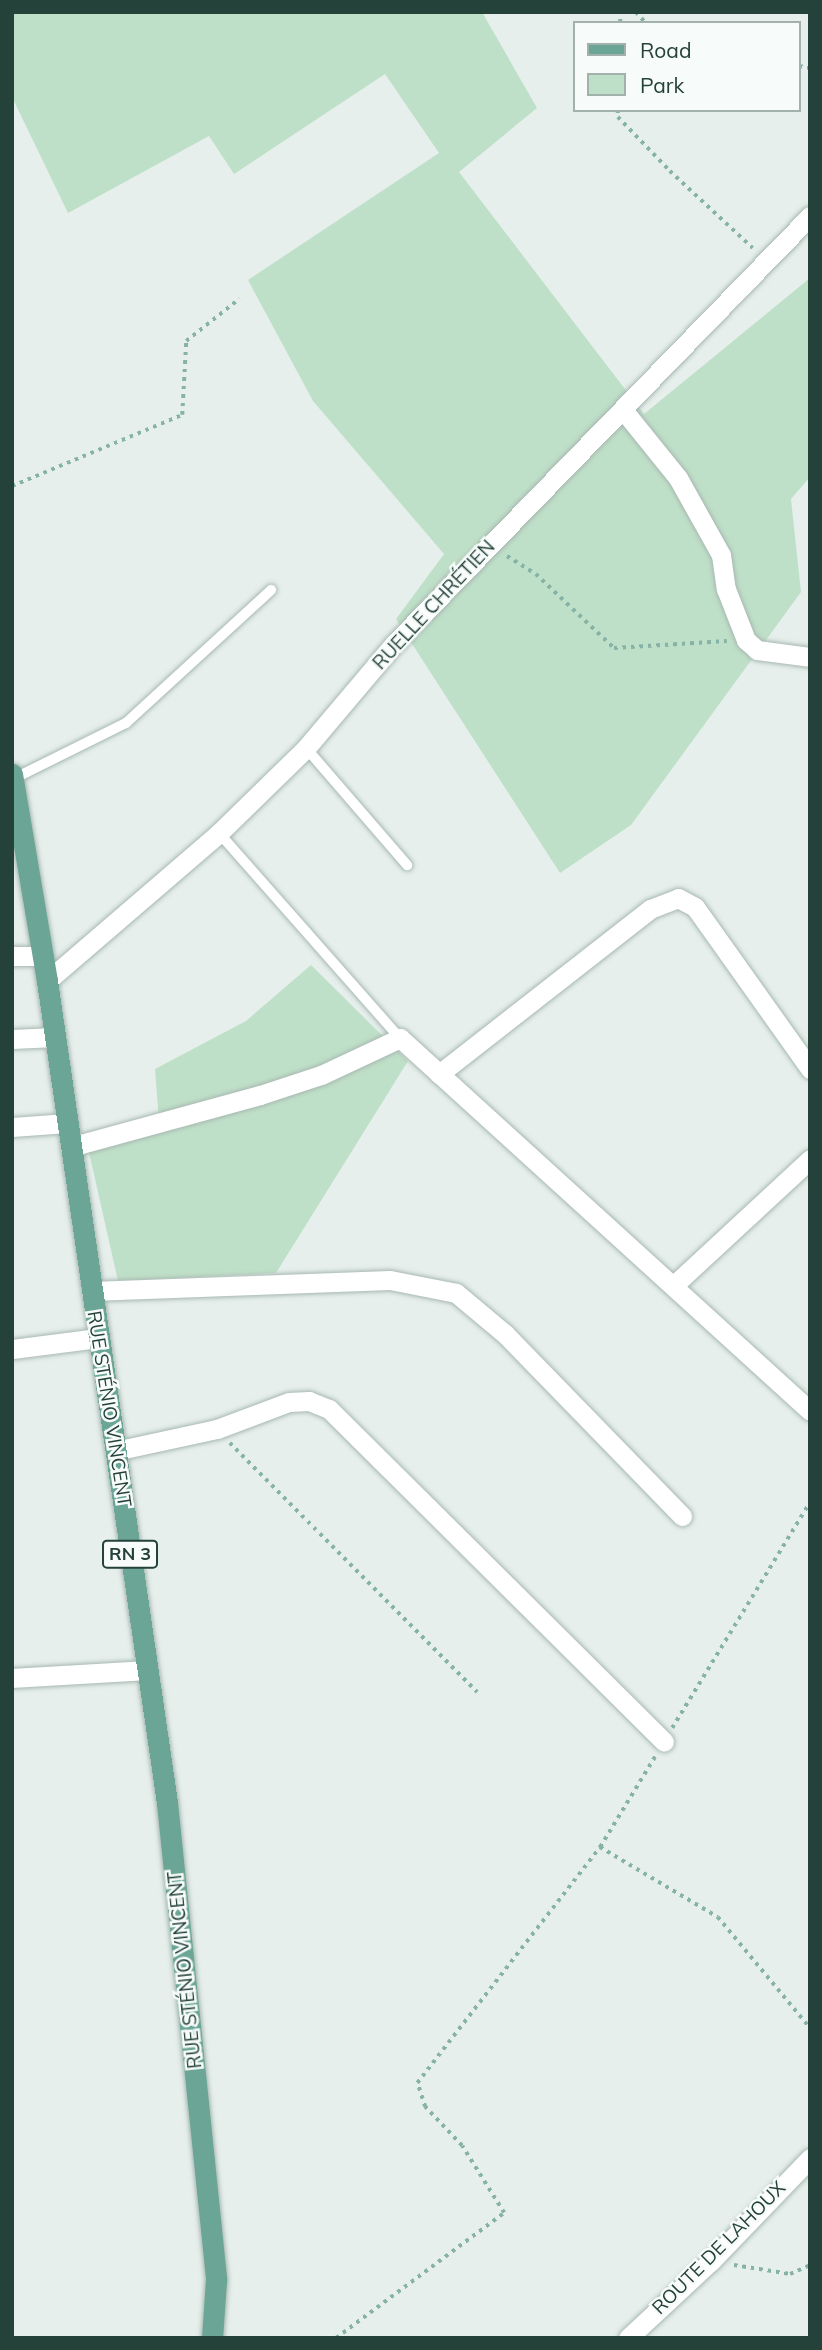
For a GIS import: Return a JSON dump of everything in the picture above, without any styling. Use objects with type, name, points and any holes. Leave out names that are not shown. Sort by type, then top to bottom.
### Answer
[{"type":"main road","name":"RUE STÉNIO VINCENT","points":[[13,776],[47,981],[147,1670],[205,2148],[216,2280],[212,2338]]},
{"type":"street","name":"RUELLE CHRÉTIEN","points":[[47,981],[219,833],[306,748],[394,644],[624,411],[765,259],[810,216]]},
{"type":"street","points":[[624,411],[678,478],[721,555],[726,589],[746,640],[757,650],[810,657]]},
{"type":"street","points":[[439,1074],[650,909],[678,898],[695,907],[810,1069]]},
{"type":"street","points":[[12,956],[43,956]]},
{"type":"street","points":[[12,1039],[55,1037]]},
{"type":"street","points":[[70,1147],[284,1087],[400,1038],[810,1411]]},
{"type":"street","points":[[12,1127],[67,1123]]},
{"type":"street","points":[[673,1286],[810,1159]]},
{"type":"street","points":[[91,1291],[390,1280],[456,1293],[505,1334],[682,1516]]},
{"type":"street","points":[[12,1349],[98,1338]]},
{"type":"street","points":[[115,1451],[217,1429],[289,1402],[309,1401],[330,1409],[664,1742]]},
{"type":"street","points":[[12,1678],[147,1670]]},
{"type":"street","name":"ROUTE DE LAHOUX","points":[[628,2338],[711,2261],[810,2158]]},
{"type":"lane","points":[[13,776],[126,723],[271,590]]},
{"type":"lane","points":[[306,748],[407,865]]},
{"type":"lane","points":[[219,833],[400,1038]]},
{"type":"path","points":[[618,112],[618,117],[670,171],[765,259]]},
{"type":"path","points":[[12,486],[182,415],[186,341],[239,299]]},
{"type":"path","points":[[480,556],[509,556],[536,574],[614,648],[746,640]]},
{"type":"path","points":[[217,1429],[477,1692]]},
{"type":"path","points":[[336,2338],[504,2213],[462,2146],[425,2107],[417,2083],[600,1847],[810,1502]]},
{"type":"path","points":[[600,1847],[718,1917],[810,2028]]},
{"type":"path","points":[[711,2261],[790,2274],[810,2265]]},
{"type":"green space","points":[[12,12],[482,12],[537,108],[459,172],[644,414],[810,278],[810,477],[791,499],[801,592],[631,825],[560,873],[396,619],[444,554],[313,401],[248,280],[439,153],[385,74],[234,174],[209,136],[68,213],[12,97]]},
{"type":"green space","points":[[311,965],[408,1061],[276,1273],[118,1281],[86,1139],[159,1121],[155,1069],[246,1021]]}]
